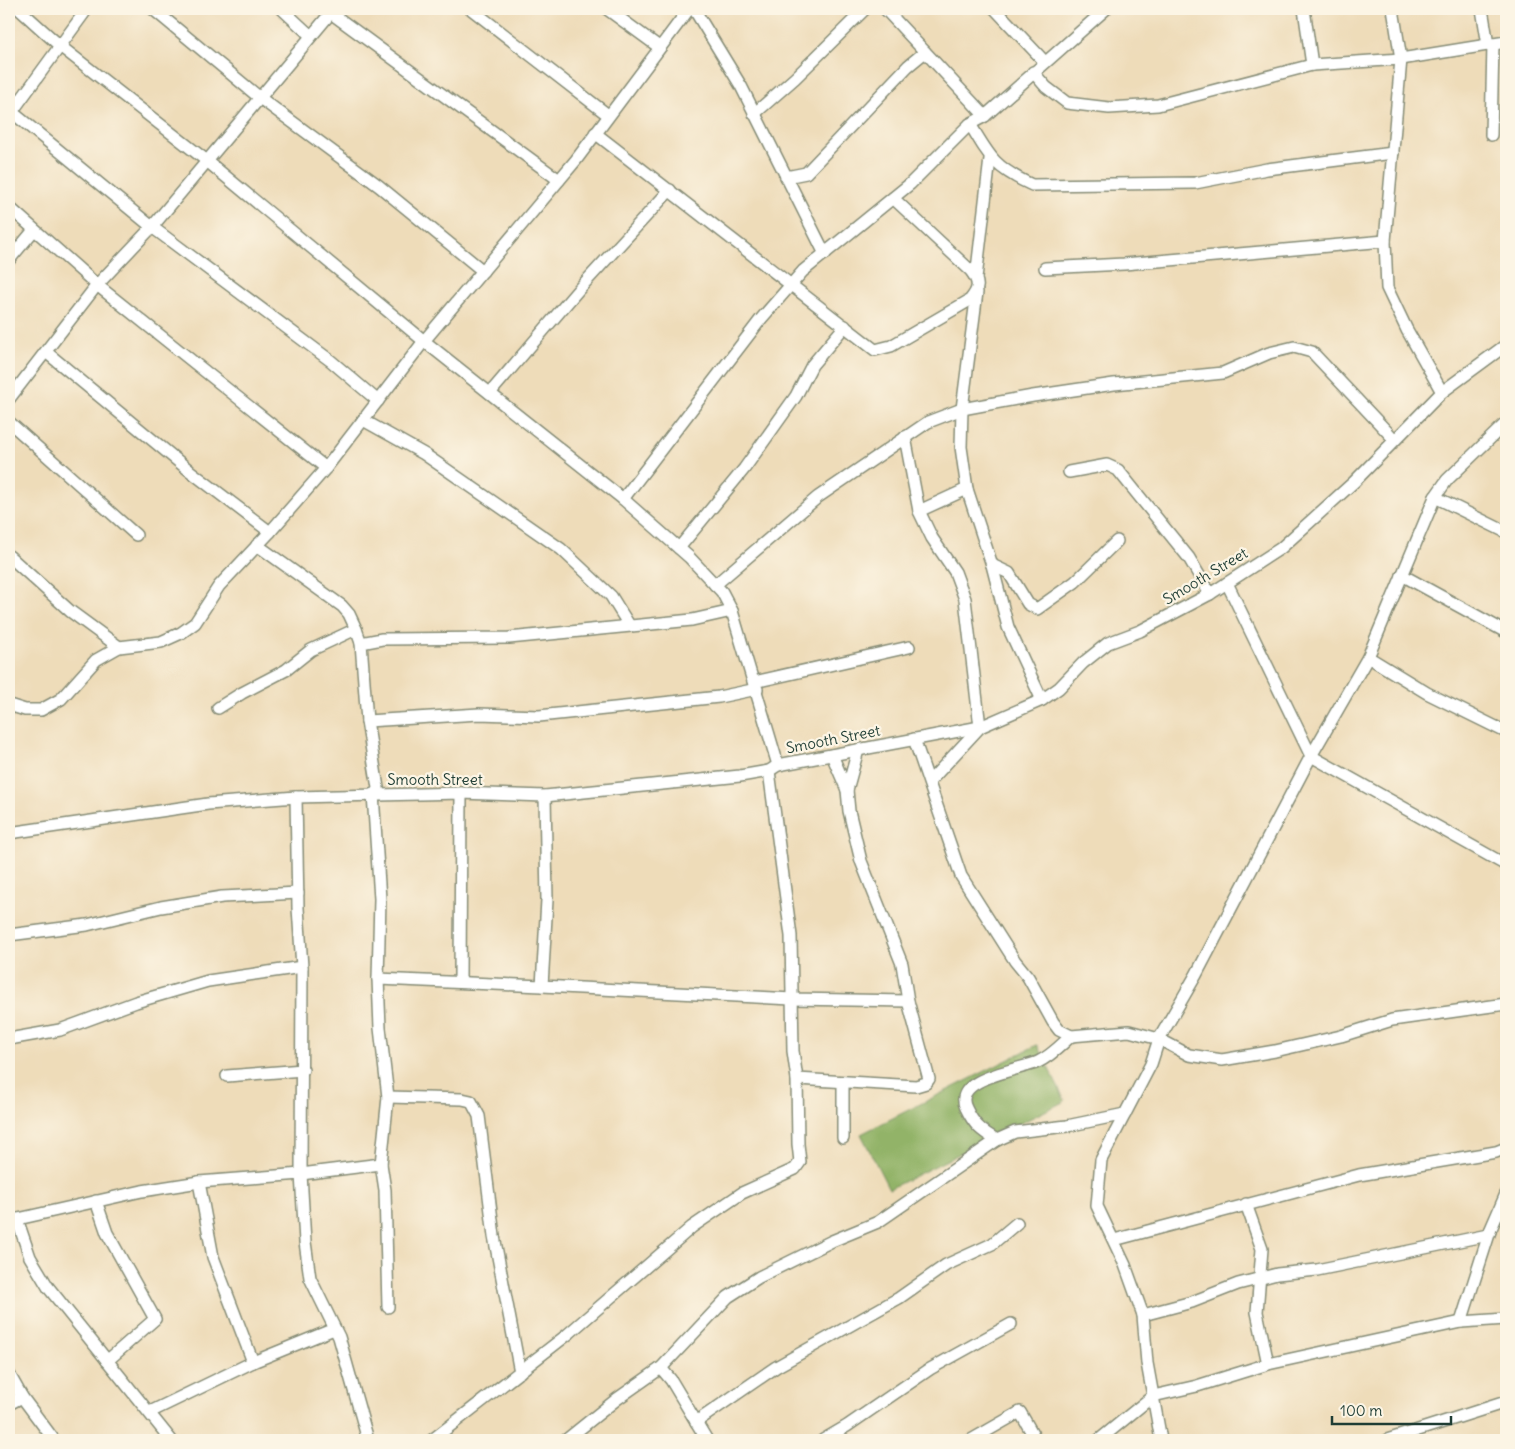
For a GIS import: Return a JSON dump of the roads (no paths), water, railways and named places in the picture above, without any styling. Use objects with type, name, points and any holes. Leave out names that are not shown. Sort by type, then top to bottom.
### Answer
[{"type":"street","points":[[19,9],[60,46],[207,161],[424,341],[624,498],[679,548],[722,592],[732,612],[756,686],[774,768],[791,936],[793,1051],[797,1079],[800,1162],[795,1169],[742,1193],[692,1227],[567,1335],[432,1440]]},
{"type":"street","points":[[87,9],[11,114],[152,227],[331,361],[378,401]]},
{"type":"street","points":[[153,9],[260,98],[379,186],[482,271]]},
{"type":"street","points":[[282,9],[311,36]]},
{"type":"street","points":[[471,9],[608,115]]},
{"type":"street","points":[[606,9],[659,47]]},
{"type":"street","points":[[9,705],[25,710],[41,710],[61,699],[96,660],[119,647],[161,642],[181,633],[195,623],[219,586],[270,532],[326,468],[424,341],[559,180],[689,9]]},
{"type":"street","points":[[694,9],[754,114],[825,254]]},
{"type":"street","points":[[754,114],[795,78],[865,9]]},
{"type":"street","points":[[885,9],[985,116]]},
{"type":"street","points":[[995,9],[1044,61]]},
{"type":"street","points":[[624,498],[761,319],[802,271],[893,198],[970,124],[985,116],[1044,61],[1106,9]]},
{"type":"street","points":[[1304,9],[1312,65]]},
{"type":"street","points":[[1393,9],[1401,59],[1385,241],[1387,288],[1407,330],[1442,392]]},
{"type":"street","points":[[1482,9],[1490,44],[1491,135]]},
{"type":"street","points":[[9,399],[97,286],[152,227],[332,11],[559,180]]},
{"type":"street","points":[[1033,72],[1046,87],[1067,103],[1109,108],[1158,106],[1312,65],[1401,59],[1506,42]]},
{"type":"street","points":[[786,177],[806,173],[908,66],[925,52]]},
{"type":"street","points":[[970,124],[990,159],[1008,174],[1032,185],[1195,183],[1267,169],[1394,154]]},
{"type":"street","points":[[595,133],[875,350],[891,346],[970,300],[978,291]]},
{"type":"street","points":[[990,159],[976,278],[978,291],[962,409],[961,447],[967,489],[992,565],[1008,627],[1042,700]]},
{"type":"street","points":[[490,393],[579,289],[670,190]]},
{"type":"street","points":[[893,198],[976,278]]},
{"type":"street","points":[[9,207],[97,286],[326,468]]},
{"type":"street","points":[[9,260],[34,230]]},
{"type":"street","points":[[1045,268],[1124,264],[1385,241]]},
{"type":"street","points":[[679,548],[744,470],[796,396],[812,365],[845,326]]},
{"type":"street","name":"Smooth Street","points":[[9,833],[208,804],[296,797],[461,793],[545,796],[740,776],[832,755],[980,727],[1042,700],[1059,688],[1082,663],[1108,643],[1140,631],[1210,594],[1281,548],[1354,482],[1442,392],[1506,345]]},
{"type":"street","points":[[715,585],[818,497],[928,422],[962,409],[1114,384],[1223,373],[1269,353],[1294,347],[1312,352],[1394,440]]},
{"type":"street","points":[[46,352],[190,471],[270,532]]},
{"type":"street","points":[[363,420],[424,454],[561,549],[611,596],[629,625]]},
{"type":"street","points":[[9,422],[136,535]]},
{"type":"street","points":[[1161,1440],[1147,1363],[1143,1315],[1114,1240],[1097,1206],[1101,1160],[1151,1064],[1159,1039],[1196,975],[1311,756],[1368,658],[1435,497],[1447,480],[1506,423]]},
{"type":"street","points":[[905,437],[918,512],[932,538],[955,572],[965,599],[980,727],[930,781]]},
{"type":"street","points":[[1070,472],[1107,466],[1118,470],[1184,551],[1210,594]]},
{"type":"street","points":[[918,512],[967,489]]},
{"type":"street","points":[[1435,497],[1506,532]]},
{"type":"street","points":[[992,565],[1009,573],[1028,604],[1037,609],[1075,582],[1117,541]]},
{"type":"street","points":[[257,545],[342,606],[349,614],[361,643],[367,721],[376,794],[380,900],[378,979],[380,1028],[388,1097],[381,1164],[385,1190],[388,1307]]},
{"type":"street","points":[[9,556],[70,611],[119,647]]},
{"type":"street","points":[[1402,575],[1506,632]]},
{"type":"street","points":[[1227,583],[1311,756],[1506,865]]},
{"type":"street","points":[[361,643],[382,639],[509,638],[692,620],[732,612]]},
{"type":"street","points":[[218,708],[286,670],[311,650],[356,629]]},
{"type":"street","points":[[367,721],[479,714],[539,716],[719,697],[909,647]]},
{"type":"street","points":[[1368,658],[1427,693],[1506,732]]},
{"type":"street","points":[[914,739],[930,781],[955,866],[1038,994],[1059,1030],[1071,1036],[1129,1032],[1159,1039],[1189,1055],[1222,1060],[1275,1052],[1341,1036],[1392,1020],[1506,1004]]},
{"type":"street","points":[[797,1079],[916,1086],[927,1082],[928,1071],[908,1001],[902,964],[861,862],[848,811],[847,790],[858,750]]},
{"type":"street","points":[[832,755],[847,790]]},
{"type":"street","points":[[460,982],[461,793]]},
{"type":"street","points":[[542,986],[547,900],[545,796]]},
{"type":"street","points":[[296,797],[302,967],[301,1174],[305,1242],[310,1278],[339,1337],[368,1440]]},
{"type":"street","points":[[9,935],[87,925],[161,907],[222,896],[298,893]]},
{"type":"street","points":[[9,1040],[60,1030],[136,1002],[208,981],[302,967]]},
{"type":"street","points":[[378,979],[792,999],[908,1001]]},
{"type":"street","points":[[997,1140],[973,1124],[962,1101],[963,1095],[968,1089],[1000,1072],[1024,1067],[1052,1054],[1071,1036]]},
{"type":"street","points":[[227,1076],[303,1070]]},
{"type":"street","points":[[843,1083],[843,1138]]},
{"type":"street","points":[[388,1097],[462,1099],[471,1101],[475,1107],[479,1116],[494,1236],[520,1372]]},
{"type":"street","points":[[566,1440],[617,1399],[660,1368],[728,1297],[759,1277],[832,1241],[878,1222],[997,1140],[1015,1132],[1067,1126],[1125,1114]]},
{"type":"street","points":[[1114,1240],[1359,1175],[1496,1152],[1506,1148]]},
{"type":"street","points":[[171,1440],[48,1287],[30,1257],[13,1220],[96,1201],[199,1182],[301,1174],[381,1164]]},
{"type":"street","points":[[199,1182],[213,1257],[253,1362]]},
{"type":"street","points":[[1143,1315],[1192,1302],[1238,1284],[1261,1278],[1422,1250],[1488,1236],[1506,1194]]},
{"type":"street","points":[[96,1201],[107,1233],[155,1319],[107,1361]]},
{"type":"street","points":[[1246,1204],[1262,1249],[1257,1312],[1268,1364]]},
{"type":"street","points":[[696,1422],[760,1378],[899,1298],[946,1265],[992,1244],[1017,1223]]},
{"type":"street","points":[[1461,1322],[1490,1231]]},
{"type":"street","points":[[1099,1440],[1153,1396],[1197,1386],[1268,1364],[1461,1322],[1506,1319]]},
{"type":"street","points":[[823,1440],[847,1426],[930,1369],[1011,1324]]},
{"type":"street","points":[[150,1412],[253,1362],[334,1328]]},
{"type":"street","points":[[660,1368],[671,1380],[707,1440]]},
{"type":"street","points":[[9,1374],[22,1397],[54,1440]]},
{"type":"street","points":[[9,1404],[22,1397]]},
{"type":"street","points":[[1387,1440],[1506,1402]]},
{"type":"street","points":[[971,1440],[1020,1412],[1036,1440]]}]
